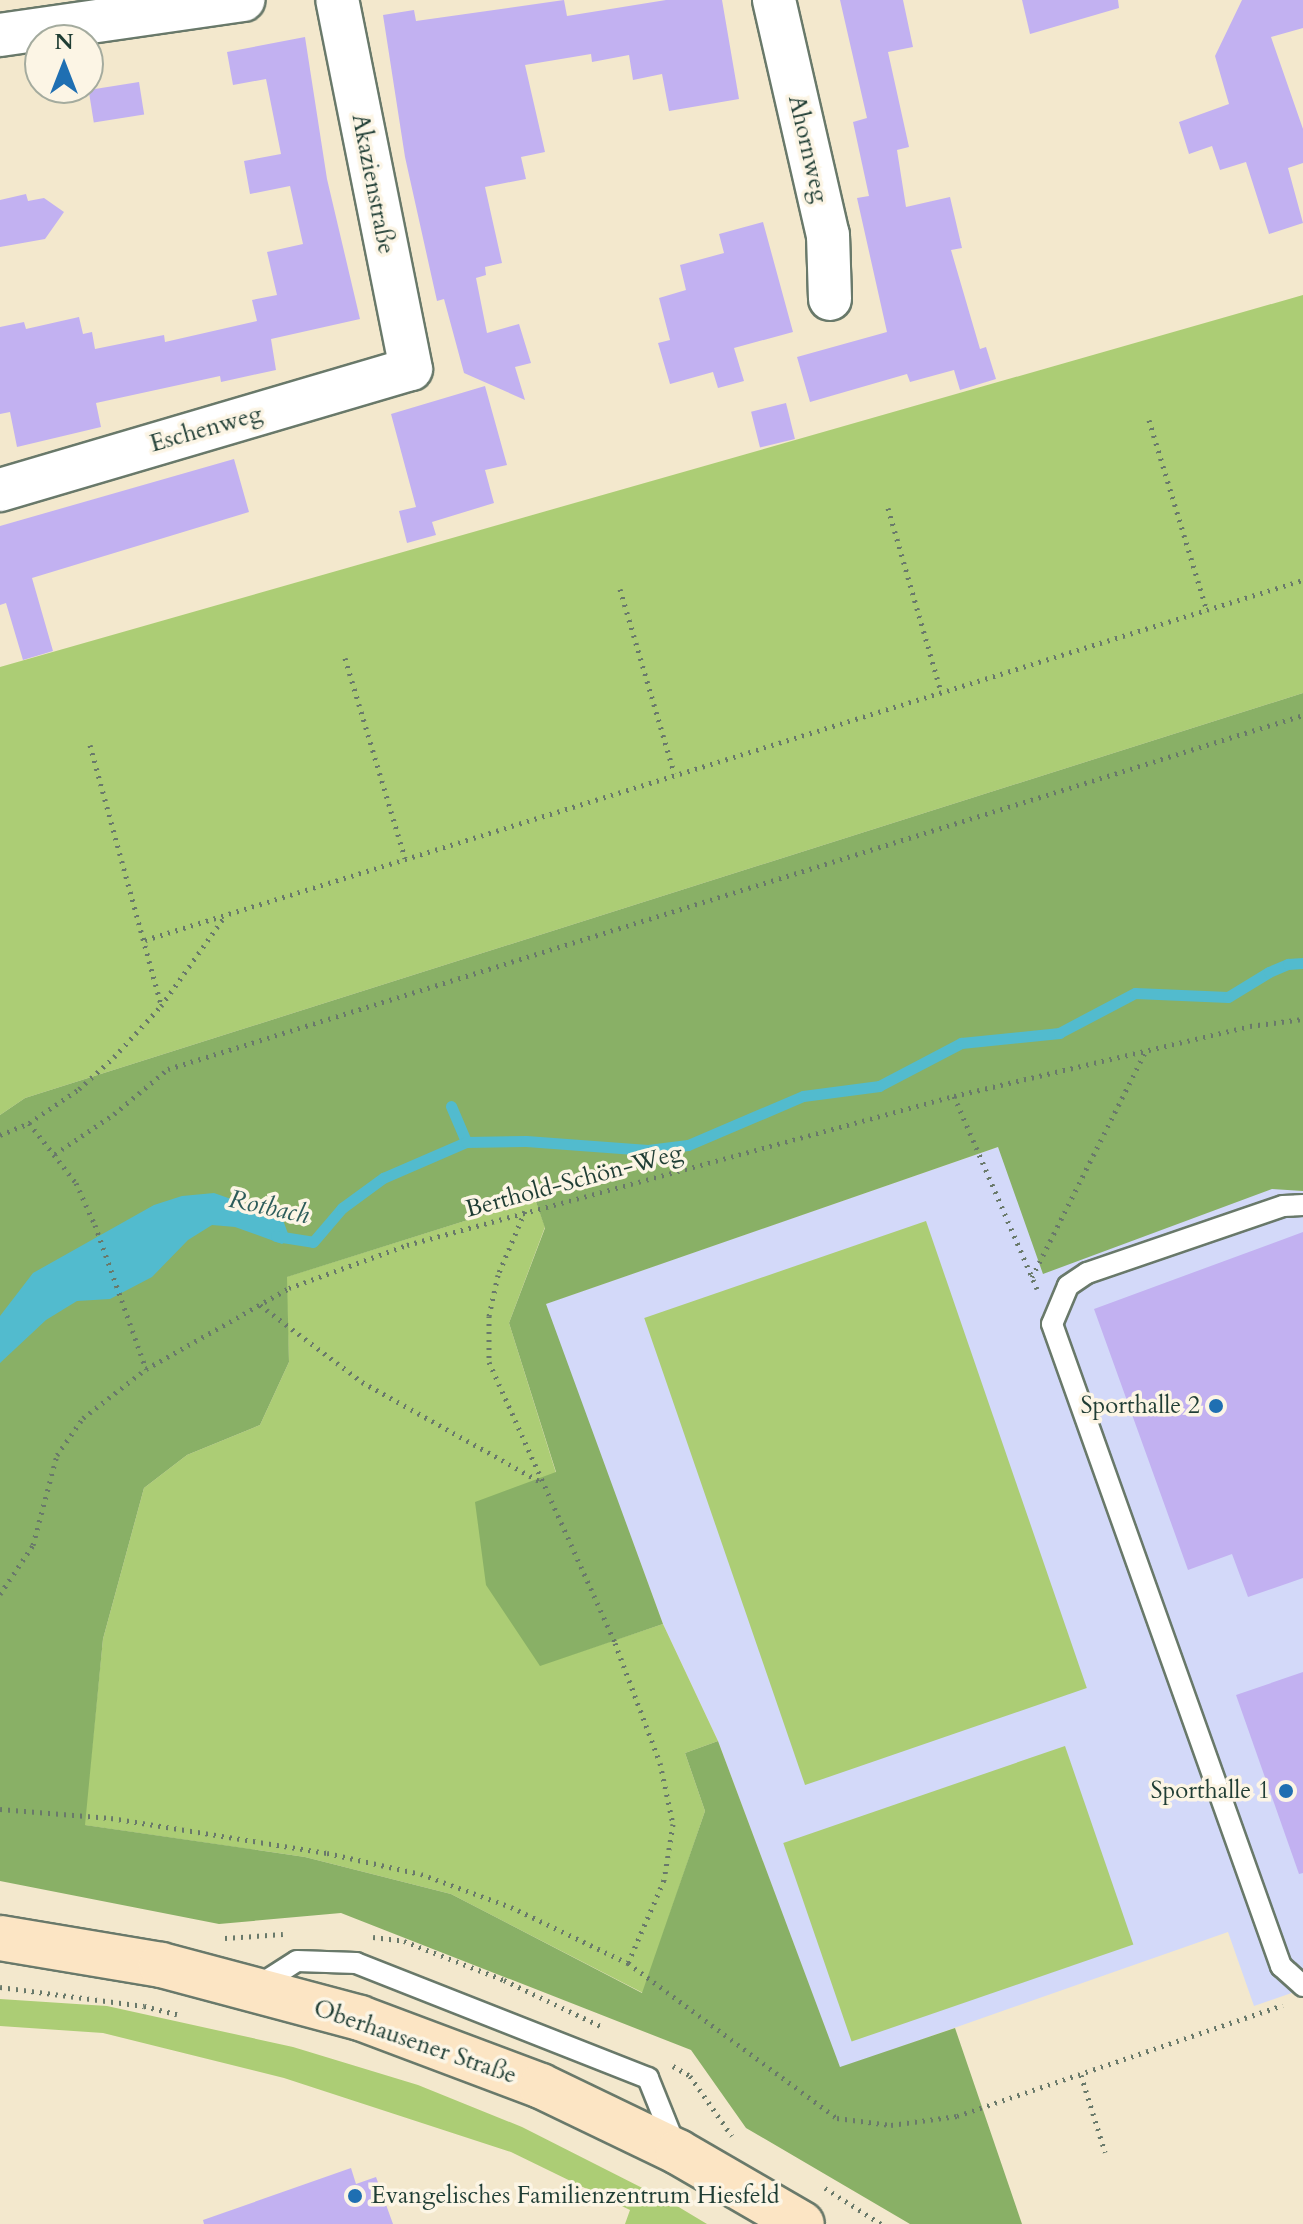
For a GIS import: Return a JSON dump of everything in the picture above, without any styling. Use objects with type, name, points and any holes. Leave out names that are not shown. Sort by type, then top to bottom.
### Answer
[{"type":"main road","name":"Oberhausener Straße","points":[[0,1938],[161,1965],[360,2018],[541,2086],[678,2152],[802,2224]]},
{"type":"street","points":[[0,35],[243,0]]},
{"type":"street","name":"Akazienstraße","points":[[337,0],[411,369]]},
{"type":"street","name":"Ahornweg","points":[[774,0],[828,235],[830,299]]},
{"type":"street","name":"Eschenweg","points":[[0,490],[411,369]]},
{"type":"lane","points":[[1303,1205],[1283,1206],[1087,1273],[1068,1286],[1052,1324],[1281,1966],[1303,1986]]},
{"type":"path","points":[[1149,420],[1207,611]]},
{"type":"path","points":[[888,508],[941,692]]},
{"type":"path","points":[[145,940],[674,773],[1303,580]]},
{"type":"path","points":[[620,589],[674,773]]},
{"type":"path","points":[[345,658],[405,858]]},
{"type":"path","points":[[55,1154],[114,1114],[168,1069],[1303,715]]},
{"type":"path","points":[[90,745],[161,1006]]},
{"type":"path","points":[[0,1135],[29,1123],[79,1089],[161,1006],[227,915]]},
{"type":"path","name":"Berthold-Schön-Weg","points":[[0,1594],[9,1575],[33,1545],[57,1455],[83,1418],[146,1369],[328,1271],[525,1211],[954,1096],[1250,1026],[1303,1019]]},
{"type":"path","points":[[1032,1277],[1147,1049]]},
{"type":"path","points":[[954,1096],[1052,1324]]},
{"type":"path","points":[[29,1123],[76,1183],[95,1225],[122,1310],[146,1369]]},
{"type":"path","points":[[525,1211],[498,1275],[489,1316],[489,1362],[615,1643],[660,1763],[673,1824],[664,1880],[628,1963]]},
{"type":"path","points":[[260,1305],[373,1388],[542,1482]]},
{"type":"path","points":[[0,1809],[111,1818],[327,1853],[421,1874],[511,1907],[628,1963],[837,2118],[891,2125],[957,2116],[1288,2003]]},
{"type":"path","points":[[0,1987],[144,2006],[188,2017]]},
{"type":"path","points":[[1081,2075],[1105,2152]]},
{"type":"shaded area","points":[[998,1147],[1303,1191],[1303,1989],[1254,2006],[1228,1932],[840,2068],[718,1741],[663,1624],[545,1304]]},
{"type":"green space","points":[[1303,295],[1303,693],[25,1098],[0,1115],[0,667]]},
{"type":"green space","points":[[1303,693],[1303,1191],[1272,1189],[1043,1274],[998,1147],[546,1304],[663,1624],[540,1666],[486,1585],[475,1502],[556,1472],[509,1323],[545,1228],[535,1199],[287,1277],[289,1362],[260,1425],[187,1455],[144,1488],[103,1639],[85,1825],[305,1857],[451,1894],[642,1993],[705,1811],[685,1753],[718,1741],[840,2067],[955,2028],[1022,2224],[910,2224],[746,2128],[691,2050],[341,1913],[219,1924],[0,1881],[0,1115],[25,1098]]},
{"type":"green space","points":[[535,1199],[545,1227],[509,1323],[556,1473],[540,1665],[663,1624],[718,1741],[685,1753],[705,1811],[643,1993],[451,1894],[305,1857],[84,1825],[103,1639],[144,1488],[187,1455],[260,1425],[289,1362],[286,1277]]},
{"type":"green space","points":[[926,1221],[1087,1688],[805,1785],[644,1318]]},
{"type":"green space","points":[[1065,1746],[1133,1945],[852,2042],[783,1843]]},
{"type":"green space","points":[[0,1999],[107,2006],[293,2047],[418,2085],[522,2127],[707,2224],[625,2224],[630,2210],[511,2152],[284,2078],[103,2033],[0,2026]]},
{"type":"water","points":[[214,1193],[268,1212],[280,1212],[290,1239],[282,1244],[235,1227],[212,1225],[188,1240],[152,1277],[110,1299],[77,1301],[46,1320],[0,1363],[0,1316],[33,1273],[154,1205],[182,1196]]},
{"type":"building","points":[[564,0],[567,16],[666,0],[722,0],[739,99],[669,111],[662,74],[633,80],[629,55],[592,62],[591,54],[525,65],[545,152],[521,157],[526,179],[485,187],[502,263],[485,267],[486,275],[476,278],[487,333],[519,324],[531,363],[515,367],[525,400],[464,373],[444,299],[437,301],[405,157],[383,15],[414,10],[416,21]]},
{"type":"building","points":[[840,0],[903,0],[913,47],[888,52],[909,147],[897,150],[906,207],[950,197],[962,248],[951,250],[980,349],[986,347],[996,379],[960,390],[954,370],[910,382],[907,374],[810,402],[797,357],[887,332],[857,198],[869,196],[853,122],[867,118]]},
{"type":"building","points":[[1022,0],[1118,0],[1119,8],[1030,34]]},
{"type":"building","points":[[1242,0],[1303,0],[1303,28],[1271,37],[1303,129],[1303,163],[1288,168],[1303,223],[1269,234],[1246,162],[1220,170],[1212,146],[1189,154],[1179,122],[1229,104],[1215,56]]},
{"type":"building","points":[[305,37],[327,179],[360,319],[271,339],[276,370],[221,382],[220,376],[96,403],[101,427],[17,447],[10,412],[0,414],[0,327],[24,322],[26,329],[79,317],[83,334],[92,332],[95,349],[164,335],[165,342],[257,321],[252,300],[277,295],[267,252],[303,244],[290,186],[250,194],[244,161],[281,154],[266,79],[233,85],[227,52]]},
{"type":"building","points":[[139,82],[144,115],[94,123],[91,104],[104,104],[104,88]]},
{"type":"building","points":[[26,194],[28,201],[44,198],[64,212],[45,239],[0,247],[0,200]]},
{"type":"building","points":[[763,222],[793,332],[734,348],[744,381],[718,388],[713,372],[670,384],[658,343],[670,340],[659,298],[686,290],[680,265],[724,253],[719,234]]},
{"type":"building","points":[[485,386],[507,465],[485,470],[494,503],[432,522],[436,535],[407,543],[399,511],[416,507],[391,414]]},
{"type":"building","points":[[786,403],[795,439],[760,448],[751,412]]},
{"type":"building","points":[[234,459],[249,512],[32,578],[53,651],[23,660],[6,603],[0,605],[0,526]]},
{"type":"building","name":"Sporthalle 2","points":[[1303,1232],[1303,1578],[1248,1597],[1232,1554],[1188,1570],[1094,1309]]},
{"type":"building","name":"Sporthalle 1","points":[[1303,1672],[1303,1873],[1299,1874],[1236,1695]]},
{"type":"building","name":"Evangelisches Familienzentrum Hiesfeld","points":[[351,2168],[356,2184],[376,2177],[393,2224],[204,2224],[203,2220]]},
{"type":"waterway","points":[[276,1236],[313,1242],[342,1208],[383,1178],[466,1142],[526,1141],[648,1150],[688,1145],[803,1096],[879,1086],[961,1043],[1059,1033],[1135,993],[1228,997],[1269,972],[1288,964],[1303,963]]},
{"type":"waterway","name":"Rotbach","points":[[451,1106],[466,1142]]},
{"type":"place","name":"Sporthalle 2","points":[[1216,1406]]},
{"type":"place","name":"Sporthalle 1","points":[[1286,1791]]},
{"type":"place","name":"Evangelisches Familienzentrum Hiesfeld","points":[[355,2196]]}]
